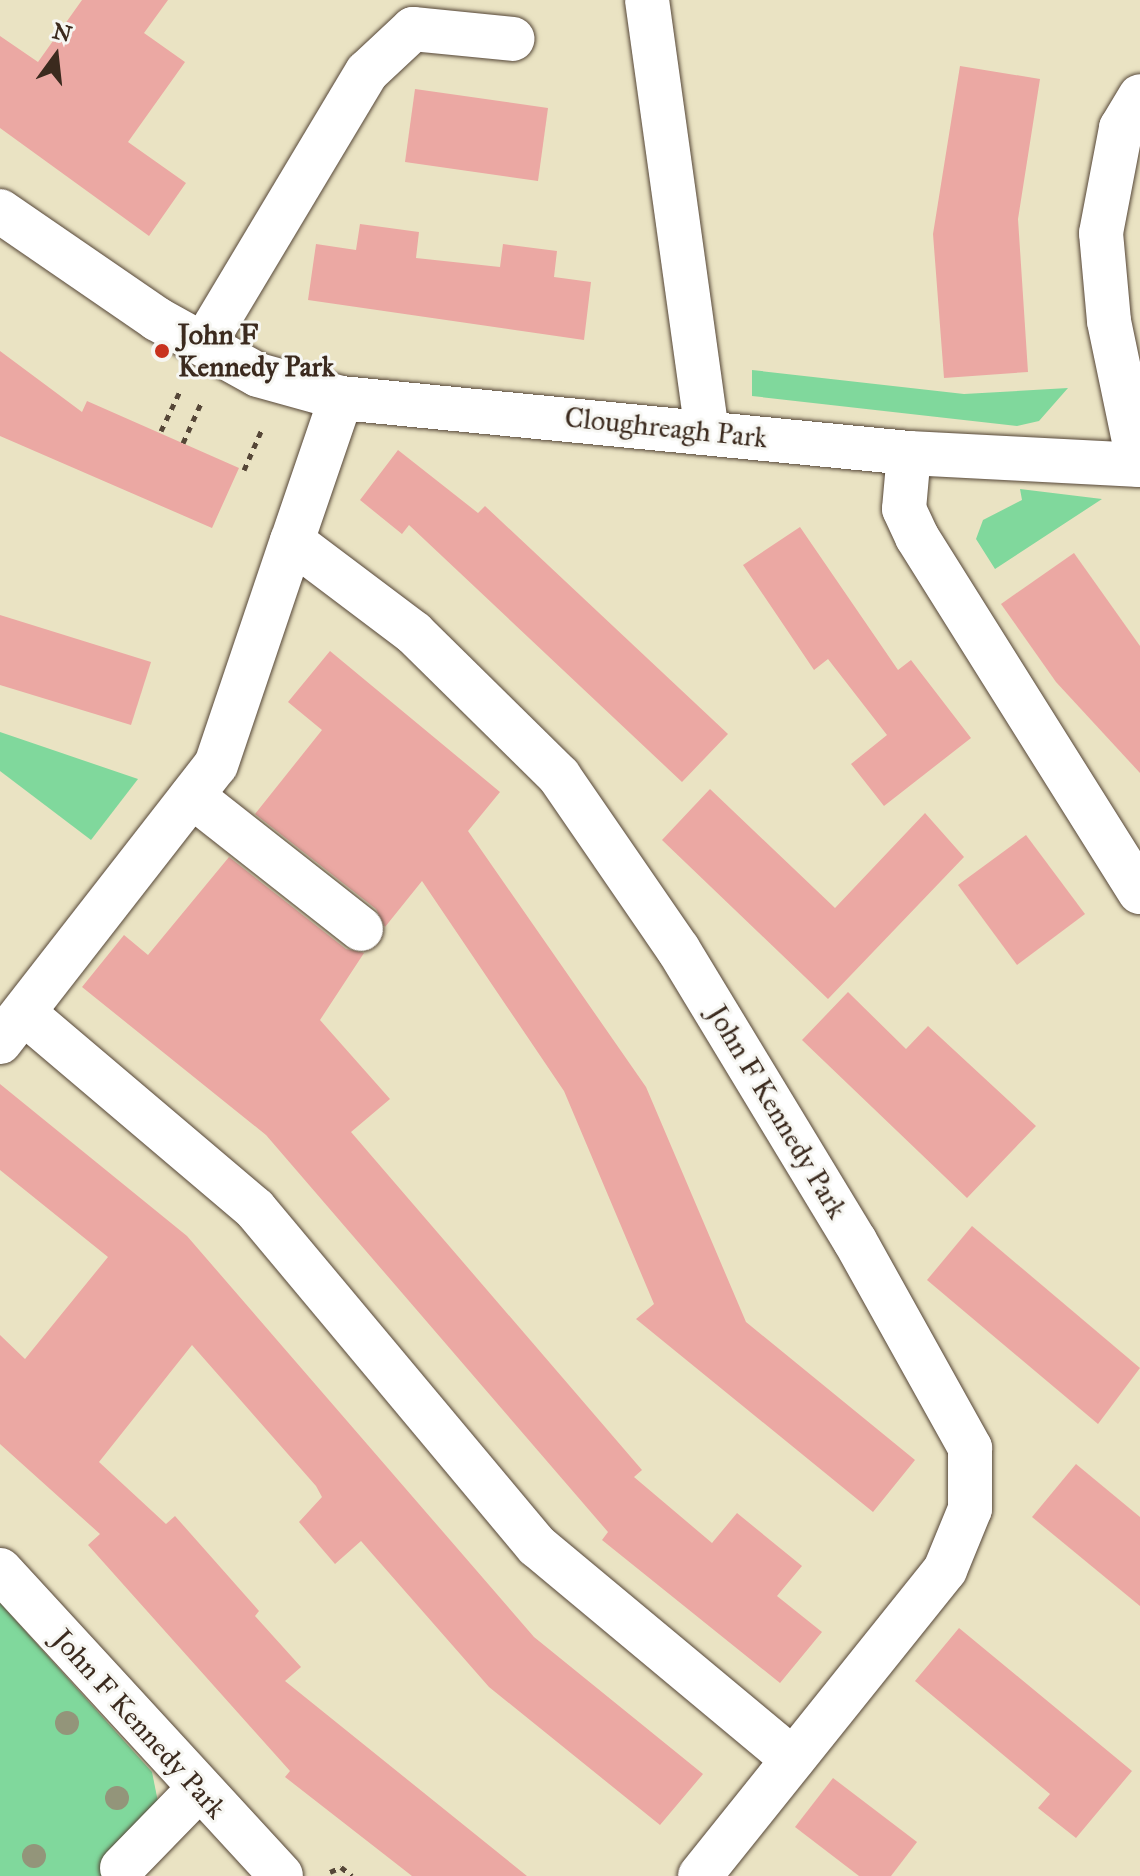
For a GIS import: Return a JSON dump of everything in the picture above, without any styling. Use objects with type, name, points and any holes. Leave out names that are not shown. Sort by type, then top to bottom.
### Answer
[{"type":"street","points":[[647,0],[707,431]]},
{"type":"street","points":[[195,361],[367,72],[413,29],[513,39]]},
{"type":"street","points":[[1140,96],[1121,128],[1101,233],[1109,321],[1140,465]]},
{"type":"street","name":"Cloughreagh Park","points":[[0,211],[195,361],[341,398],[707,431],[909,453],[1140,465]]},
{"type":"street","points":[[341,398],[216,765],[12,1028],[255,1209],[537,1546],[793,1759]]},
{"type":"street","points":[[909,453],[904,509],[917,537],[1140,892]]},
{"type":"street","name":"John F Kennedy Park","points":[[292,541],[414,633],[559,776],[678,949],[970,1448],[970,1509],[945,1570],[700,1876]]},
{"type":"street","points":[[192,796],[361,929]]},
{"type":"street","name":"John F Kennedy Park","points":[[0,1570],[196,1792],[281,1876]]},
{"type":"street","points":[[122,1868],[196,1792]]},
{"type":"path","points":[[161,431],[195,361]]},
{"type":"path","points":[[183,443],[209,387]]},
{"type":"path","points":[[244,470],[269,413]]},
{"type":"path","points":[[322,1876],[341,1867],[352,1876]]},
{"type":"green space","points":[[752,370],[964,394],[1068,388],[1039,421],[1017,426],[752,396]]},
{"type":"green space","points":[[1020,489],[1102,499],[995,569],[976,539],[983,520],[1022,500]]},
{"type":"green space","points":[[0,732],[138,779],[91,840],[0,771]]},
{"type":"green space","points":[[0,1603],[152,1772],[158,1802],[133,1876],[0,1876]]},
{"type":"building","points":[[82,0],[168,0],[144,33],[185,62],[128,142],[186,183],[149,236],[0,128],[0,36],[38,62]]},
{"type":"building","points":[[960,66],[1040,79],[1018,219],[1028,372],[944,378],[933,234]]},
{"type":"building","points":[[415,89],[548,108],[538,181],[405,162]]},
{"type":"building","points":[[360,224],[419,232],[416,258],[500,267],[503,244],[557,251],[554,277],[591,282],[584,340],[308,300],[316,244],[356,250]]},
{"type":"building","points":[[0,351],[82,412],[87,401],[239,468],[212,528],[0,436]]},
{"type":"building","points":[[398,450],[478,513],[485,506],[728,734],[682,782],[409,525],[402,534],[360,500]]},
{"type":"building","points":[[800,527],[898,670],[911,660],[971,738],[884,806],[851,764],[887,735],[828,659],[814,670],[743,565]]},
{"type":"building","points":[[1074,553],[1140,646],[1140,773],[1056,682],[1001,604]]},
{"type":"building","points":[[0,615],[151,662],[131,725],[0,685]]},
{"type":"building","points":[[330,651],[500,792],[468,831],[646,1087],[746,1322],[915,1460],[873,1512],[636,1319],[654,1304],[564,1091],[422,881],[385,927],[376,909],[255,814],[322,730],[288,702]]},
{"type":"building","points":[[710,789],[835,908],[925,813],[964,857],[828,999],[662,840]]},
{"type":"building","points":[[1026,835],[1085,914],[1017,965],[958,885]]},
{"type":"building","points":[[229,857],[346,949],[364,953],[320,1020],[390,1099],[351,1132],[642,1470],[634,1477],[712,1543],[737,1513],[802,1566],[777,1596],[822,1632],[780,1683],[602,1540],[608,1532],[266,1135],[82,987],[124,935],[148,955]]},
{"type":"building","points":[[848,992],[906,1049],[928,1026],[1036,1126],[967,1198],[802,1040]]},
{"type":"building","points":[[0,1084],[187,1236],[534,1637],[703,1774],[660,1825],[489,1687],[361,1541],[335,1564],[299,1522],[322,1497],[316,1486],[192,1345],[99,1462],[166,1524],[175,1516],[259,1611],[255,1616],[301,1667],[285,1681],[527,1876],[412,1876],[285,1777],[290,1771],[88,1545],[100,1534],[0,1444],[0,1335],[25,1359],[108,1257],[0,1170]]},
{"type":"building","points":[[972,1226],[1140,1368],[1098,1424],[927,1280]]},
{"type":"building","points":[[1076,1464],[1140,1517],[1140,1606],[1032,1517]]},
{"type":"building","points":[[959,1628],[1132,1771],[1076,1838],[1038,1808],[1050,1794],[915,1681]]},
{"type":"building","points":[[833,1778],[917,1842],[891,1876],[859,1876],[795,1827]]},
{"type":"place","name":"John F Kennedy Park","points":[[162,351]]}]
